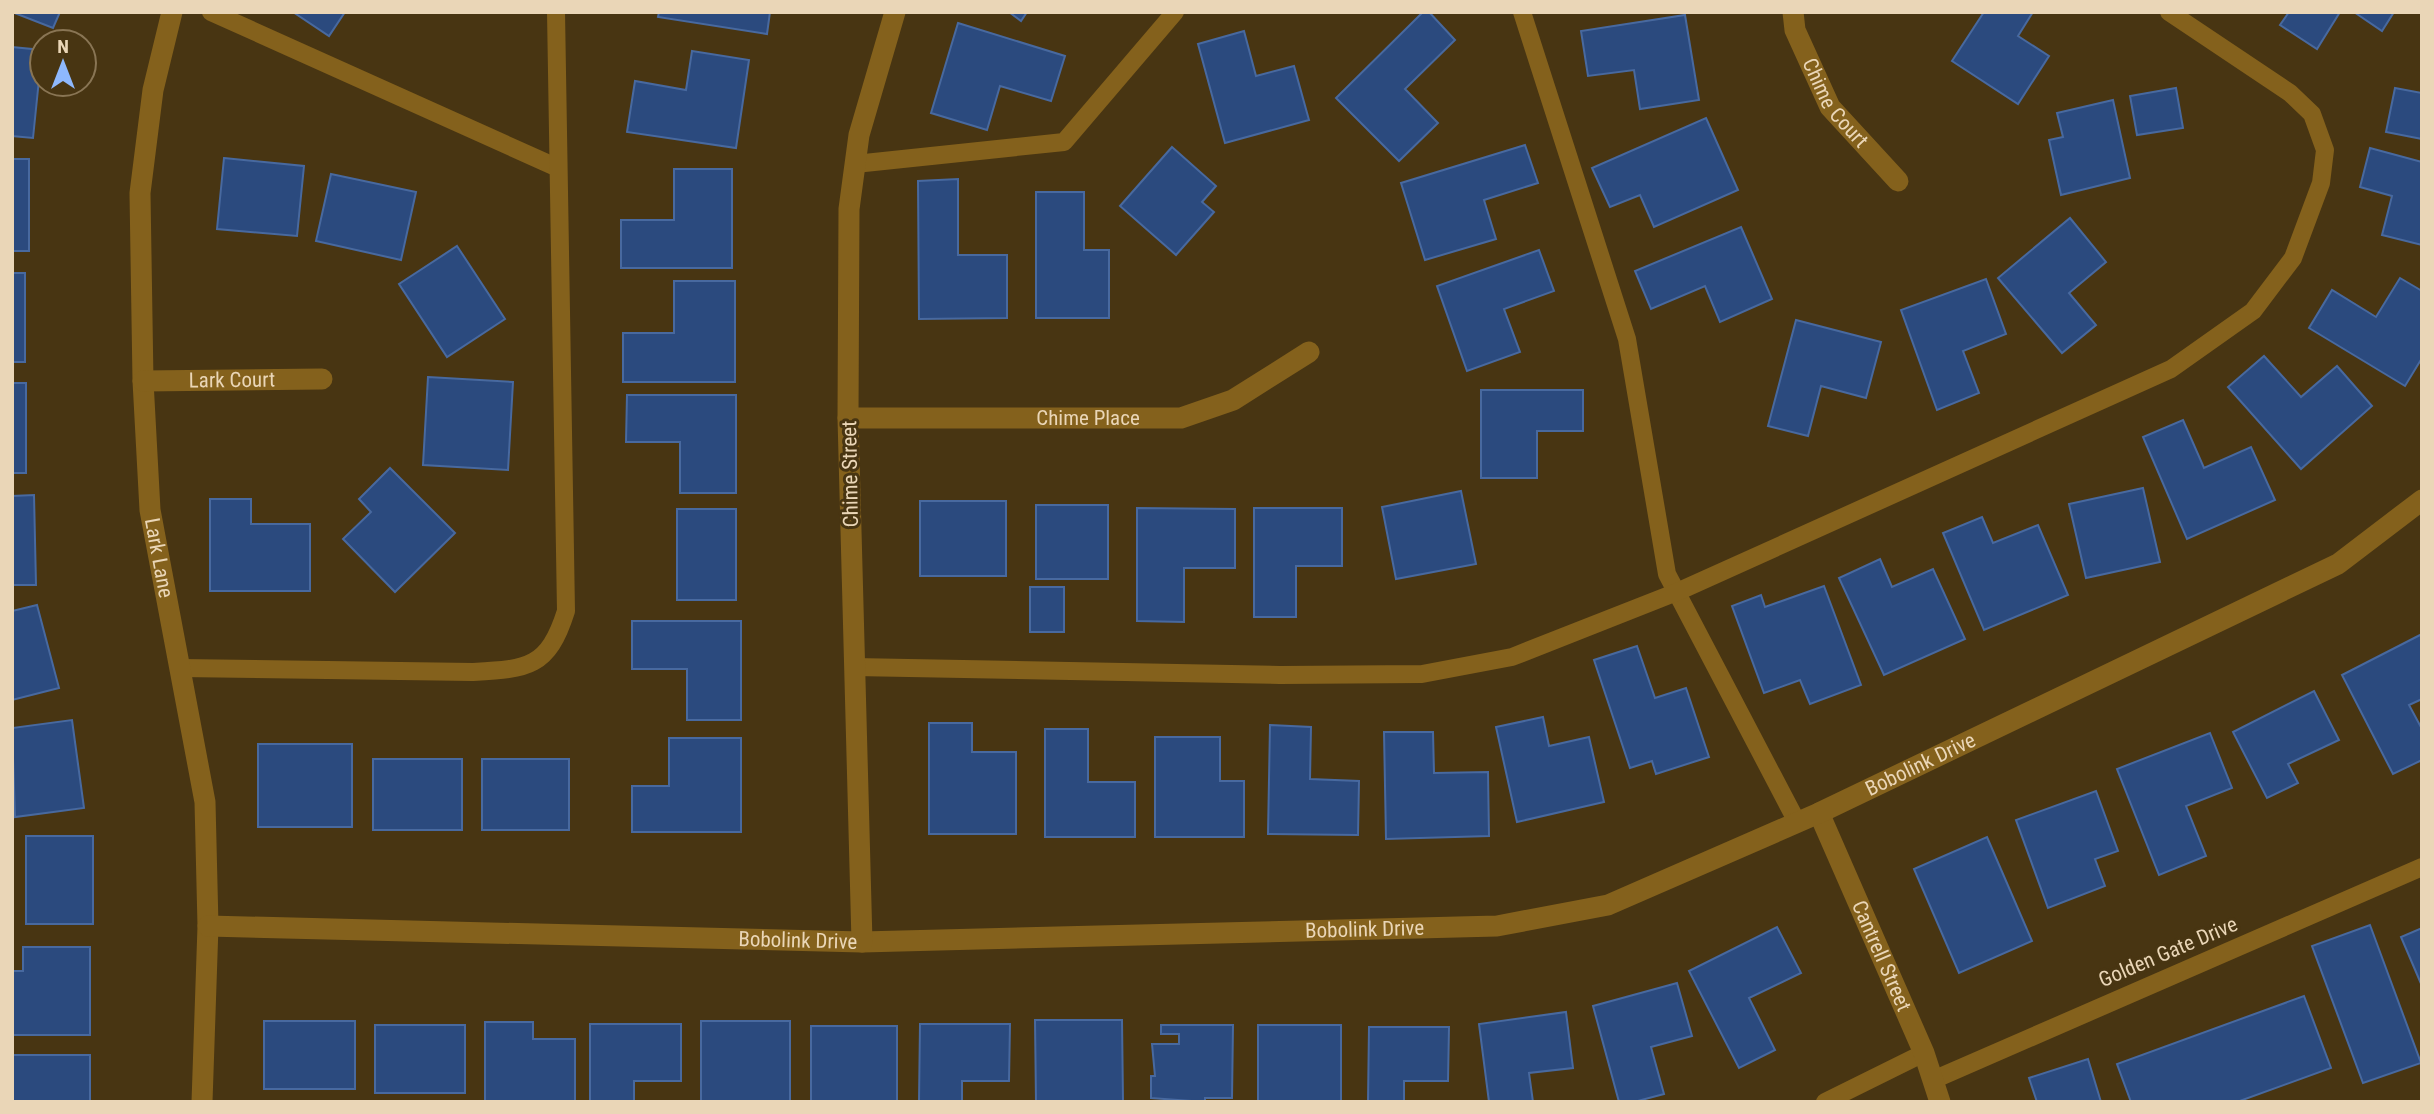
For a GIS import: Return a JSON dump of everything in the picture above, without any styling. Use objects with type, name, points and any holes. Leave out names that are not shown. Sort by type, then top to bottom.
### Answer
[{"type":"street","name":"Lark Lane","points":[[172,12],[153,89],[140,193],[144,381],[150,510],[205,802],[208,926],[202,1102]]},
{"type":"street","name":"Chime Street","points":[[862,942],[848,418],[849,209],[859,135],[895,12]]},
{"type":"street","name":"Chime Court","points":[[1793,12],[1795,30],[1830,107],[1898,181]]},
{"type":"street","name":"Chime Place","points":[[848,418],[1181,418],[1233,400],[1309,352]]},
{"type":"street","name":"Lark Court","points":[[144,381],[322,379]]},
{"type":"street","name":"Bobolink Drive","points":[[208,926],[862,942],[1497,926],[1608,905],[1818,813],[2338,564],[2422,500]]},
{"type":"street","name":"Cantrell Street","points":[[1818,813],[1924,1053],[1940,1102]]},
{"type":"lane","points":[[211,12],[558,168]]},
{"type":"lane","points":[[180,667],[473,672],[519,669],[541,657],[556,641],[566,611],[556,12]]},
{"type":"lane","points":[[855,164],[1064,142],[1175,12]]},
{"type":"lane","points":[[1522,12],[1627,339],[1667,574],[1797,822]]},
{"type":"lane","points":[[854,667],[1280,675],[1422,674],[1512,657],[1677,592],[2171,369],[2253,311],[2293,258],[2321,183],[2325,150],[2312,114],[2290,93],[2168,12]]},
{"type":"lane","name":"Golden Gate Drive","points":[[1933,1080],[2422,867]]},
{"type":"lane","points":[[1825,1102],[1924,1053]]},
{"type":"building","points":[[12,12],[60,12],[53,28]]},
{"type":"building","points":[[293,12],[345,12],[329,36]]},
{"type":"building","points":[[659,12],[770,12],[767,34],[658,17]]},
{"type":"building","points":[[1009,12],[1027,12],[1021,21]]},
{"type":"building","points":[[1423,12],[1429,12],[1455,40],[1405,89],[1438,123],[1399,161],[1336,98]]},
{"type":"building","points":[[1984,12],[2033,12],[2018,36],[2049,56],[2018,104],[1952,61]]},
{"type":"building","points":[[2289,12],[2340,12],[2317,49],[2280,25]]},
{"type":"building","points":[[2354,12],[2394,12],[2382,31]]},
{"type":"building","points":[[1685,15],[1699,100],[1640,109],[1634,70],[1588,76],[1581,31]]},
{"type":"building","points":[[958,23],[1065,56],[1051,101],[1000,86],[987,130],[931,113]]},
{"type":"building","points":[[1244,31],[1256,76],[1294,66],[1309,120],[1225,143],[1198,44]]},
{"type":"building","points":[[12,47],[28,49],[28,98],[37,98],[33,138],[12,136]]},
{"type":"building","points":[[692,51],[749,60],[736,148],[627,132],[635,81],[686,90]]},
{"type":"building","points":[[2176,88],[2183,128],[2137,135],[2130,96]]},
{"type":"building","points":[[2395,88],[2422,93],[2422,139],[2386,132]]},
{"type":"building","points":[[2113,100],[2130,178],[2061,195],[2049,140],[2063,137],[2057,113]]},
{"type":"building","points":[[1706,118],[1738,190],[1654,227],[1640,195],[1610,207],[1592,168]]},
{"type":"building","points":[[1525,145],[1538,183],[1484,200],[1496,239],[1425,260],[1401,183]]},
{"type":"building","points":[[1172,147],[1216,186],[1202,202],[1214,212],[1176,255],[1120,206]]},
{"type":"building","points":[[2370,148],[2422,162],[2422,245],[2382,235],[2392,196],[2360,187]]},
{"type":"building","points":[[224,158],[304,166],[297,236],[217,229]]},
{"type":"building","points":[[12,159],[29,159],[29,251],[12,251]]},
{"type":"building","points":[[674,169],[732,169],[732,268],[621,268],[621,220],[674,220]]},
{"type":"building","points":[[331,174],[416,192],[401,260],[316,241]]},
{"type":"building","points":[[958,179],[958,255],[1007,255],[1007,318],[919,319],[918,181]]},
{"type":"building","points":[[1036,192],[1084,192],[1084,250],[1109,250],[1109,318],[1036,318]]},
{"type":"building","points":[[2070,218],[2106,262],[2069,293],[2096,325],[2062,353],[1998,278]]},
{"type":"building","points":[[1741,227],[1772,299],[1720,322],[1705,286],[1651,309],[1635,271]]},
{"type":"building","points":[[457,246],[505,319],[447,357],[399,284]]},
{"type":"building","points":[[1539,250],[1554,291],[1504,309],[1520,352],[1467,371],[1437,286]]},
{"type":"building","points":[[12,273],[25,273],[25,362],[12,362]]},
{"type":"building","points":[[2400,278],[2422,291],[2422,358],[2405,386],[2309,328],[2332,290],[2376,317]]},
{"type":"building","points":[[1986,279],[2006,334],[1963,351],[1979,393],[1937,410],[1901,310]]},
{"type":"building","points":[[674,281],[735,281],[735,382],[623,382],[623,333],[674,333]]},
{"type":"building","points":[[1796,320],[1881,342],[1866,398],[1821,386],[1808,436],[1768,426]]},
{"type":"building","points":[[2264,356],[2301,397],[2337,366],[2372,406],[2301,469],[2228,387]]},
{"type":"building","points":[[428,377],[513,382],[508,470],[423,465]]},
{"type":"building","points":[[12,383],[26,383],[26,473],[12,473]]},
{"type":"building","points":[[1481,390],[1583,390],[1583,431],[1537,431],[1537,478],[1481,478]]},
{"type":"building","points":[[627,395],[736,395],[736,493],[680,493],[680,442],[626,442]]},
{"type":"building","points":[[2183,420],[2204,468],[2251,447],[2275,500],[2187,539],[2143,437]]},
{"type":"building","points":[[390,468],[455,533],[395,592],[343,539],[371,512],[359,499]]},
{"type":"building","points":[[2143,488],[2160,562],[2086,578],[2069,504]]},
{"type":"building","points":[[1461,491],[1476,564],[1396,579],[1382,507]]},
{"type":"building","points":[[34,495],[36,585],[12,585],[12,496]]},
{"type":"building","points":[[210,499],[251,499],[251,524],[310,524],[310,591],[210,591]]},
{"type":"building","points":[[920,501],[1006,501],[1006,576],[920,576]]},
{"type":"building","points":[[1036,505],[1108,505],[1108,579],[1036,579]]},
{"type":"building","points":[[1137,508],[1235,509],[1235,568],[1184,568],[1184,622],[1137,621]]},
{"type":"building","points":[[1254,508],[1342,508],[1342,566],[1296,566],[1296,617],[1254,617]]},
{"type":"building","points":[[677,509],[736,509],[736,600],[677,600]]},
{"type":"building","points":[[1982,517],[1993,543],[2038,525],[2068,595],[1984,630],[1943,533]]},
{"type":"building","points":[[1880,559],[1892,587],[1933,569],[1965,639],[1884,675],[1839,578]]},
{"type":"building","points":[[1824,586],[1861,685],[1810,704],[1800,680],[1764,693],[1732,606],[1761,595],[1765,607]]},
{"type":"building","points":[[1030,587],[1064,587],[1064,632],[1030,632]]},
{"type":"building","points":[[37,605],[59,688],[12,700],[12,611]]},
{"type":"building","points":[[632,621],[741,621],[741,720],[687,720],[687,669],[632,669]]},
{"type":"building","points":[[2422,634],[2422,699],[2409,705],[2422,729],[2422,760],[2393,774],[2342,675]]},
{"type":"building","points":[[1637,646],[1655,698],[1686,688],[1709,757],[1656,774],[1652,761],[1630,768],[1594,660]]},
{"type":"building","points":[[2314,691],[2339,740],[2288,764],[2298,783],[2267,798],[2233,732]]},
{"type":"building","points":[[1543,717],[1549,746],[1589,737],[1604,802],[1517,822],[1496,727]]},
{"type":"building","points":[[72,720],[84,808],[15,817],[12,728]]},
{"type":"building","points":[[929,723],[972,723],[972,752],[1016,752],[1016,834],[929,834]]},
{"type":"building","points":[[1270,725],[1311,727],[1310,779],[1359,781],[1358,835],[1268,834]]},
{"type":"building","points":[[1045,729],[1088,729],[1088,782],[1135,782],[1135,837],[1045,837]]},
{"type":"building","points":[[1384,732],[1433,732],[1434,773],[1488,772],[1489,836],[1386,839]]},
{"type":"building","points":[[2210,733],[2232,788],[2186,806],[2206,856],[2159,875],[2117,769]]},
{"type":"building","points":[[1155,737],[1220,737],[1220,781],[1244,781],[1244,837],[1155,837]]},
{"type":"building","points":[[669,738],[741,738],[741,832],[632,832],[632,786],[669,786]]},
{"type":"building","points":[[258,744],[352,744],[352,827],[258,827]]},
{"type":"building","points":[[373,759],[462,759],[462,830],[373,830]]},
{"type":"building","points":[[482,759],[569,759],[569,830],[482,830]]},
{"type":"building","points":[[2096,791],[2118,851],[2095,859],[2105,886],[2048,908],[2016,820]]},
{"type":"building","points":[[26,836],[93,836],[93,924],[26,924]]},
{"type":"building","points":[[1987,837],[2032,941],[1959,973],[1914,869]]},
{"type":"building","points":[[2370,925],[2421,1063],[2363,1083],[2312,946]]},
{"type":"building","points":[[1777,927],[1801,973],[1749,998],[1775,1050],[1739,1068],[1689,971]]},
{"type":"building","points":[[2422,928],[2422,986],[2401,937]]},
{"type":"building","points":[[23,947],[90,947],[90,1035],[12,1035],[12,971],[23,971]]},
{"type":"building","points":[[1677,983],[1692,1036],[1651,1047],[1664,1094],[1634,1102],[1619,1102],[1593,1006]]},
{"type":"building","points":[[2304,996],[2331,1068],[2237,1102],[2131,1102],[2117,1064]]},
{"type":"building","points":[[1566,1012],[1573,1068],[1529,1073],[1533,1102],[1489,1102],[1479,1024]]},
{"type":"building","points":[[1035,1020],[1122,1020],[1123,1102],[1036,1102]]},
{"type":"building","points":[[264,1021],[355,1021],[355,1089],[264,1089]]},
{"type":"building","points":[[701,1021],[790,1021],[790,1102],[701,1102]]},
{"type":"building","points":[[485,1022],[533,1022],[533,1039],[575,1039],[575,1102],[485,1102]]},
{"type":"building","points":[[590,1024],[681,1024],[681,1081],[634,1081],[634,1102],[590,1102]]},
{"type":"building","points":[[920,1024],[1010,1024],[1009,1081],[962,1081],[962,1102],[919,1102]]},
{"type":"building","points":[[375,1025],[465,1025],[465,1093],[375,1093]]},
{"type":"building","points":[[1161,1025],[1233,1025],[1232,1098],[1205,1098],[1205,1102],[1151,1098],[1151,1076],[1155,1076],[1152,1044],[1179,1044],[1179,1034],[1161,1034]]},
{"type":"building","points":[[1258,1025],[1341,1025],[1341,1102],[1258,1102]]},
{"type":"building","points":[[811,1026],[897,1026],[897,1102],[811,1102]]},
{"type":"building","points":[[1369,1027],[1449,1027],[1448,1081],[1404,1081],[1404,1102],[1368,1102]]},
{"type":"building","points":[[12,1055],[90,1055],[90,1102],[12,1102]]},
{"type":"building","points":[[2088,1059],[2101,1102],[2037,1102],[2029,1078]]}]
